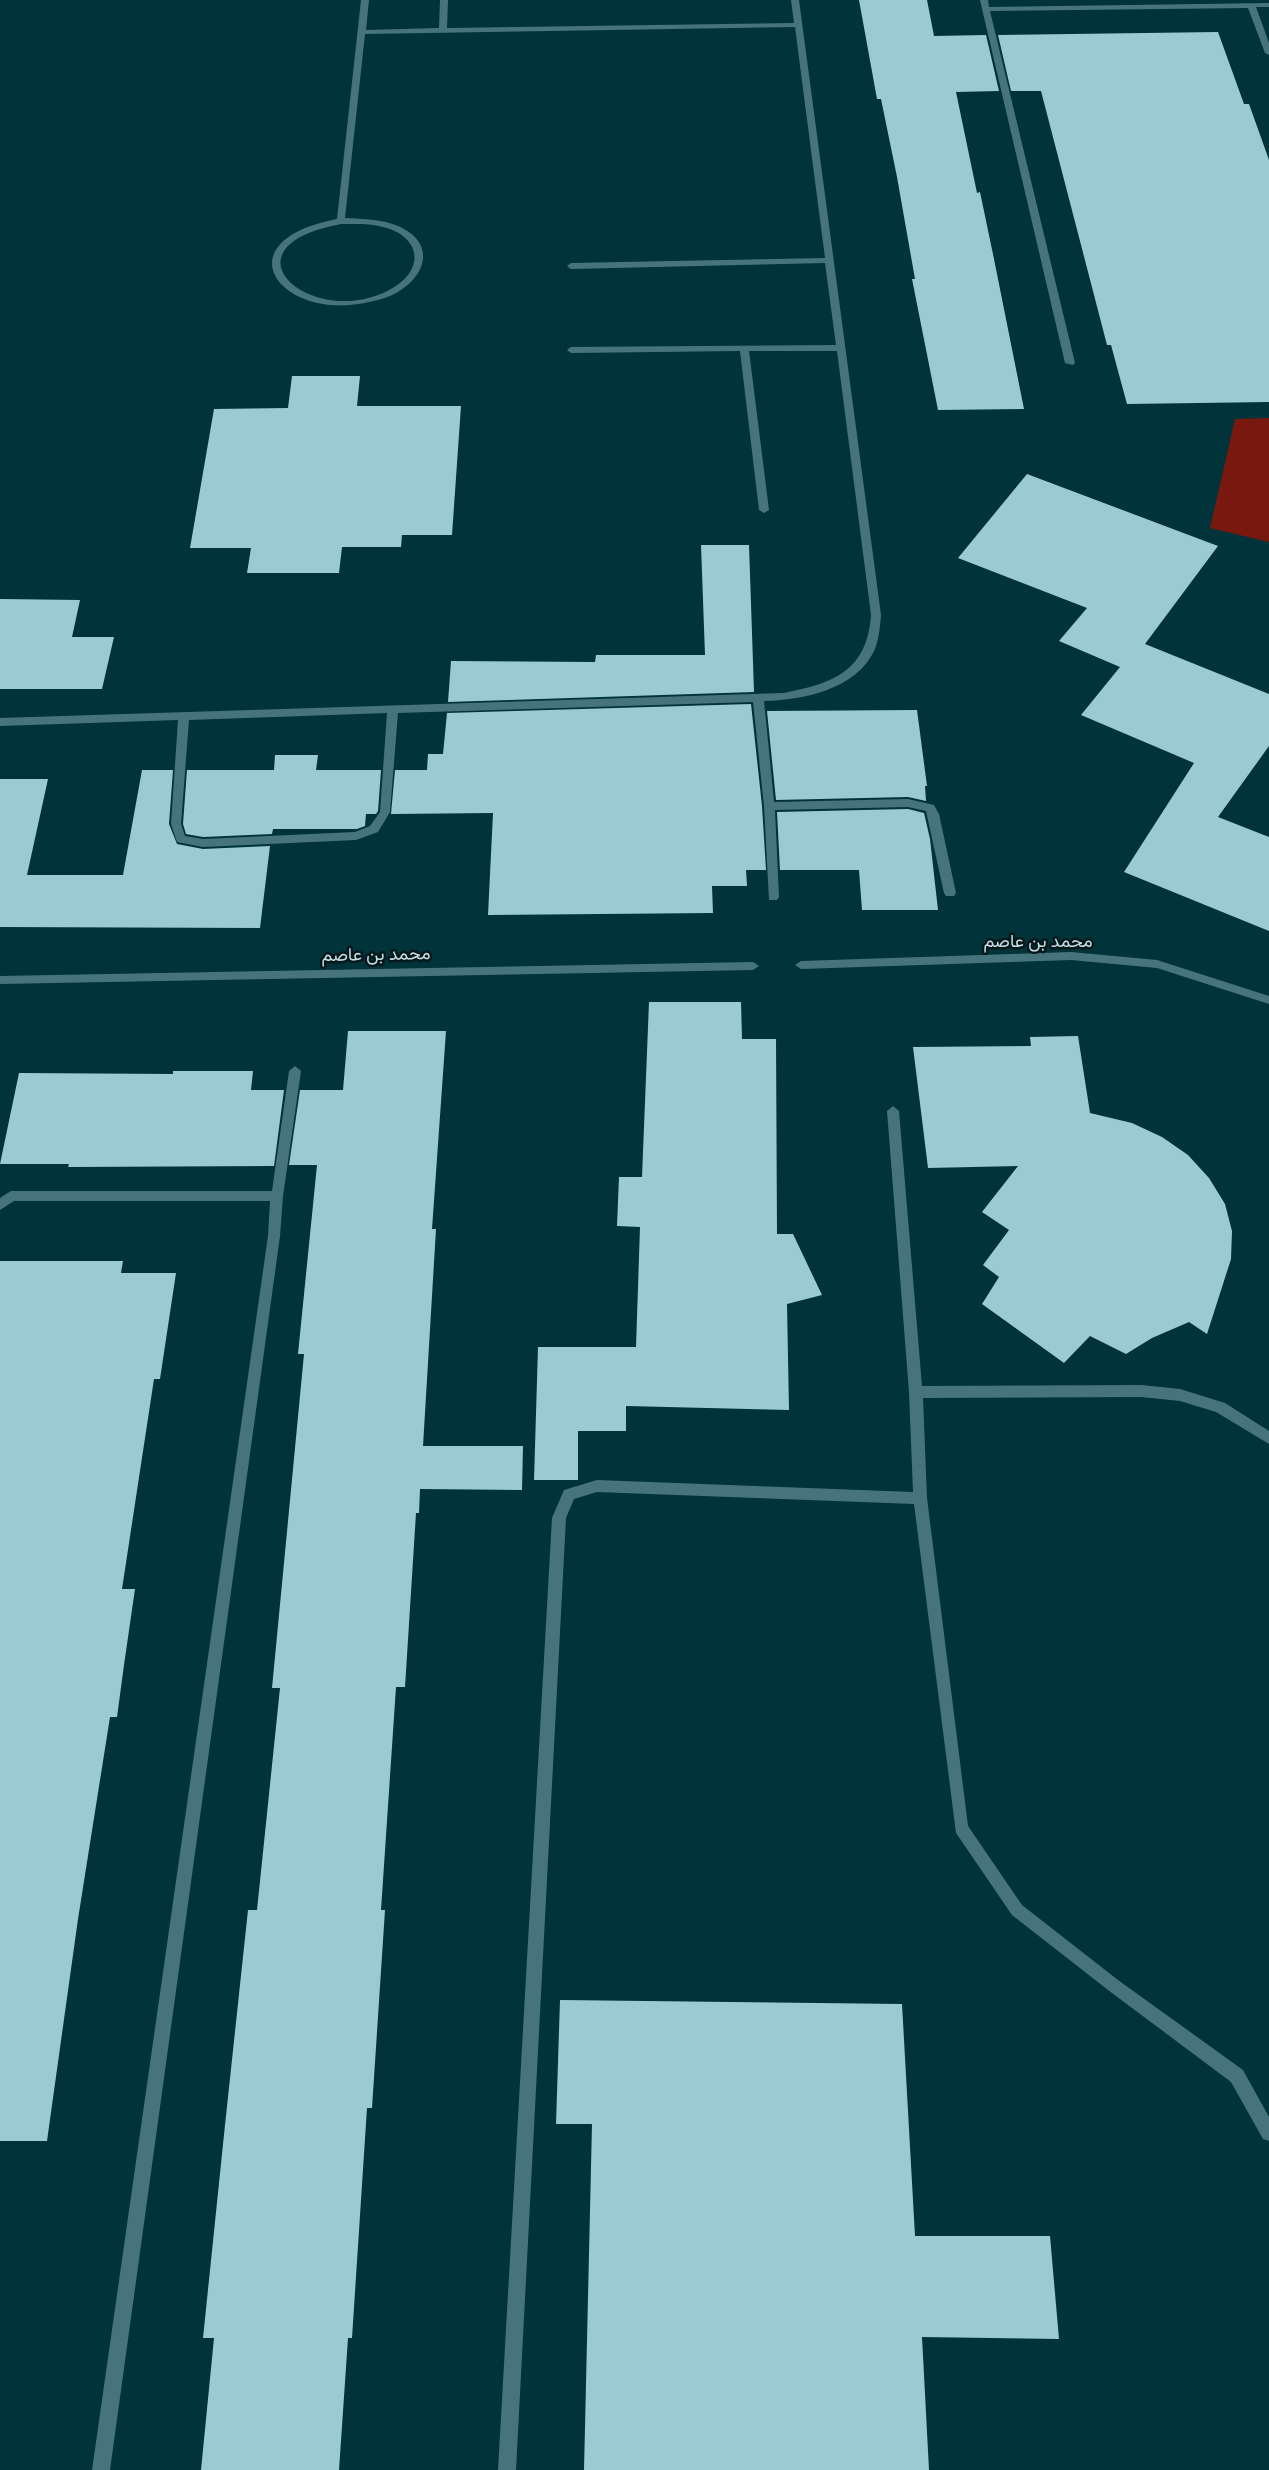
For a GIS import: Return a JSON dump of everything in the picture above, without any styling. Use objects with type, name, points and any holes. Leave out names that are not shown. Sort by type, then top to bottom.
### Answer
[{"type":"street","points":[[341,221],[360,32],[365,0]]},
{"type":"street","points":[[443,31],[444,0]]},
{"type":"street","points":[[0,722],[784,697],[808,693],[830,685],[848,675],[862,662],[872,647],[876,631],[795,0]]},
{"type":"street","points":[[1070,363],[985,4],[1269,5]]},
{"type":"street","points":[[1251,5],[1269,53]]},
{"type":"street","points":[[360,32],[799,25]]},
{"type":"street","points":[[341,221],[364,221],[386,225],[404,233],[415,244],[420,257],[417,271],[406,283],[389,294],[367,301],[343,303],[312,299],[299,294],[284,284],[276,272],[276,258],[284,245],[298,234],[318,225],[341,221]]},
{"type":"street","points":[[571,266],[829,260]]},
{"type":"street","points":[[571,350],[840,348]]},
{"type":"street","points":[[744,349],[764,510]]},
{"type":"street","points":[[758,697],[769,806],[773,897]]},
{"type":"street","points":[[184,716],[176,824],[181,839],[203,843],[356,836],[374,829],[385,812],[393,709]]},
{"type":"street","points":[[769,806],[908,803],[930,808],[934,814],[950,893]]},
{"type":"street","name":"محمد بن عاصم","points":[[801,965],[1071,956],[1157,964],[1269,1000]]},
{"type":"street","name":"محمد بن عاصم","points":[[0,980],[752,966]]},
{"type":"street","points":[[101,2470],[274,1236],[277,1196],[295,1071]]},
{"type":"street","points":[[893,1111],[916,1392],[920,1498],[961,1828],[1017,1910],[1113,1985],[1237,2076],[1269,2133]]},
{"type":"street","points":[[0,1205],[12,1196],[277,1196]]},
{"type":"street","points":[[916,1392],[1141,1391],[1180,1394],[1220,1407],[1269,1438]]},
{"type":"street","points":[[507,2470],[558,1518],[569,1494],[597,1486],[920,1498]]},
{"type":"shaded area","points":[[1269,418],[1269,542],[1210,528],[1235,419]]},
{"type":"building","points":[[859,0],[927,0],[934,36],[986,35],[999,91],[956,92],[977,193],[980,192],[1024,409],[938,410],[912,279],[915,279],[897,177],[881,99],[877,99]]},
{"type":"building","points":[[1218,32],[1244,104],[1249,104],[1269,160],[1269,402],[1127,404],[1111,345],[1107,345],[1041,91],[1011,91],[998,35]]},
{"type":"building","points":[[292,376],[360,376],[357,406],[461,406],[452,535],[402,535],[401,547],[342,547],[339,573],[247,573],[251,548],[190,548],[214,409],[288,408]]},
{"type":"building","points":[[1027,474],[1218,546],[1145,644],[1269,694],[1269,746],[1218,817],[1269,837],[1269,931],[1124,872],[1194,763],[1081,715],[1120,667],[1059,641],[1087,608],[958,558]]},
{"type":"building","points":[[701,545],[749,545],[754,692],[448,702],[451,661],[595,662],[596,655],[705,655]]},
{"type":"building","points":[[0,599],[80,600],[72,637],[114,637],[102,689],[0,689]]},
{"type":"building","points":[[751,704],[762,806],[766,870],[746,870],[747,886],[712,886],[713,913],[488,915],[493,813],[391,814],[395,770],[427,770],[428,754],[443,754],[447,713]]},
{"type":"building","points":[[917,710],[927,786],[925,786],[926,801],[908,797],[776,800],[767,711]]},
{"type":"building","points":[[275,755],[318,755],[316,770],[381,770],[378,811],[376,814],[366,814],[365,826],[357,829],[273,829],[272,834],[203,837],[186,834],[183,824],[187,770],[274,770]]},
{"type":"building","points":[[142,770],[173,770],[169,824],[177,844],[203,849],[270,846],[260,928],[0,927],[0,779],[48,779],[27,875],[123,875]]},
{"type":"building","points":[[908,809],[924,813],[930,839],[938,910],[862,910],[859,870],[780,870],[777,812]]},
{"type":"building","points":[[649,1002],[741,1002],[742,1039],[776,1039],[777,1234],[793,1234],[822,1295],[787,1304],[789,1410],[626,1406],[626,1431],[578,1431],[578,1480],[534,1480],[538,1347],[636,1347],[640,1227],[617,1226],[619,1177],[642,1177]]},
{"type":"building","points":[[348,1031],[446,1031],[432,1229],[436,1229],[423,1446],[523,1446],[522,1490],[420,1489],[419,1513],[416,1513],[405,1687],[396,1687],[381,1910],[385,1910],[372,2108],[367,2108],[352,2338],[348,2338],[339,2470],[201,2470],[214,2338],[203,2338],[248,1910],[257,1910],[280,1688],[272,1688],[304,1354],[298,1354],[317,1165],[289,1165],[300,1090],[343,1090]]},
{"type":"building","points":[[1078,1036],[1090,1113],[1132,1123],[1162,1137],[1188,1155],[1209,1178],[1225,1204],[1232,1231],[1231,1259],[1207,1334],[1189,1322],[1152,1338],[1126,1354],[1090,1336],[1064,1363],[982,1304],[999,1277],[983,1265],[1009,1230],[982,1212],[1018,1166],[928,1168],[913,1047],[1031,1046],[1030,1037]]},
{"type":"building","points":[[173,1071],[253,1071],[251,1090],[284,1090],[274,1166],[68,1167],[69,1164],[0,1164],[19,1073],[173,1074]]},
{"type":"building","points":[[0,1261],[123,1261],[121,1273],[176,1273],[160,1379],[154,1379],[122,1589],[135,1589],[117,1717],[110,1717],[78,1919],[47,2141],[0,2141]]},
{"type":"building","points":[[560,2000],[902,2004],[915,2236],[1050,2236],[1059,2339],[922,2337],[929,2470],[584,2470],[592,2124],[556,2124]]}]
